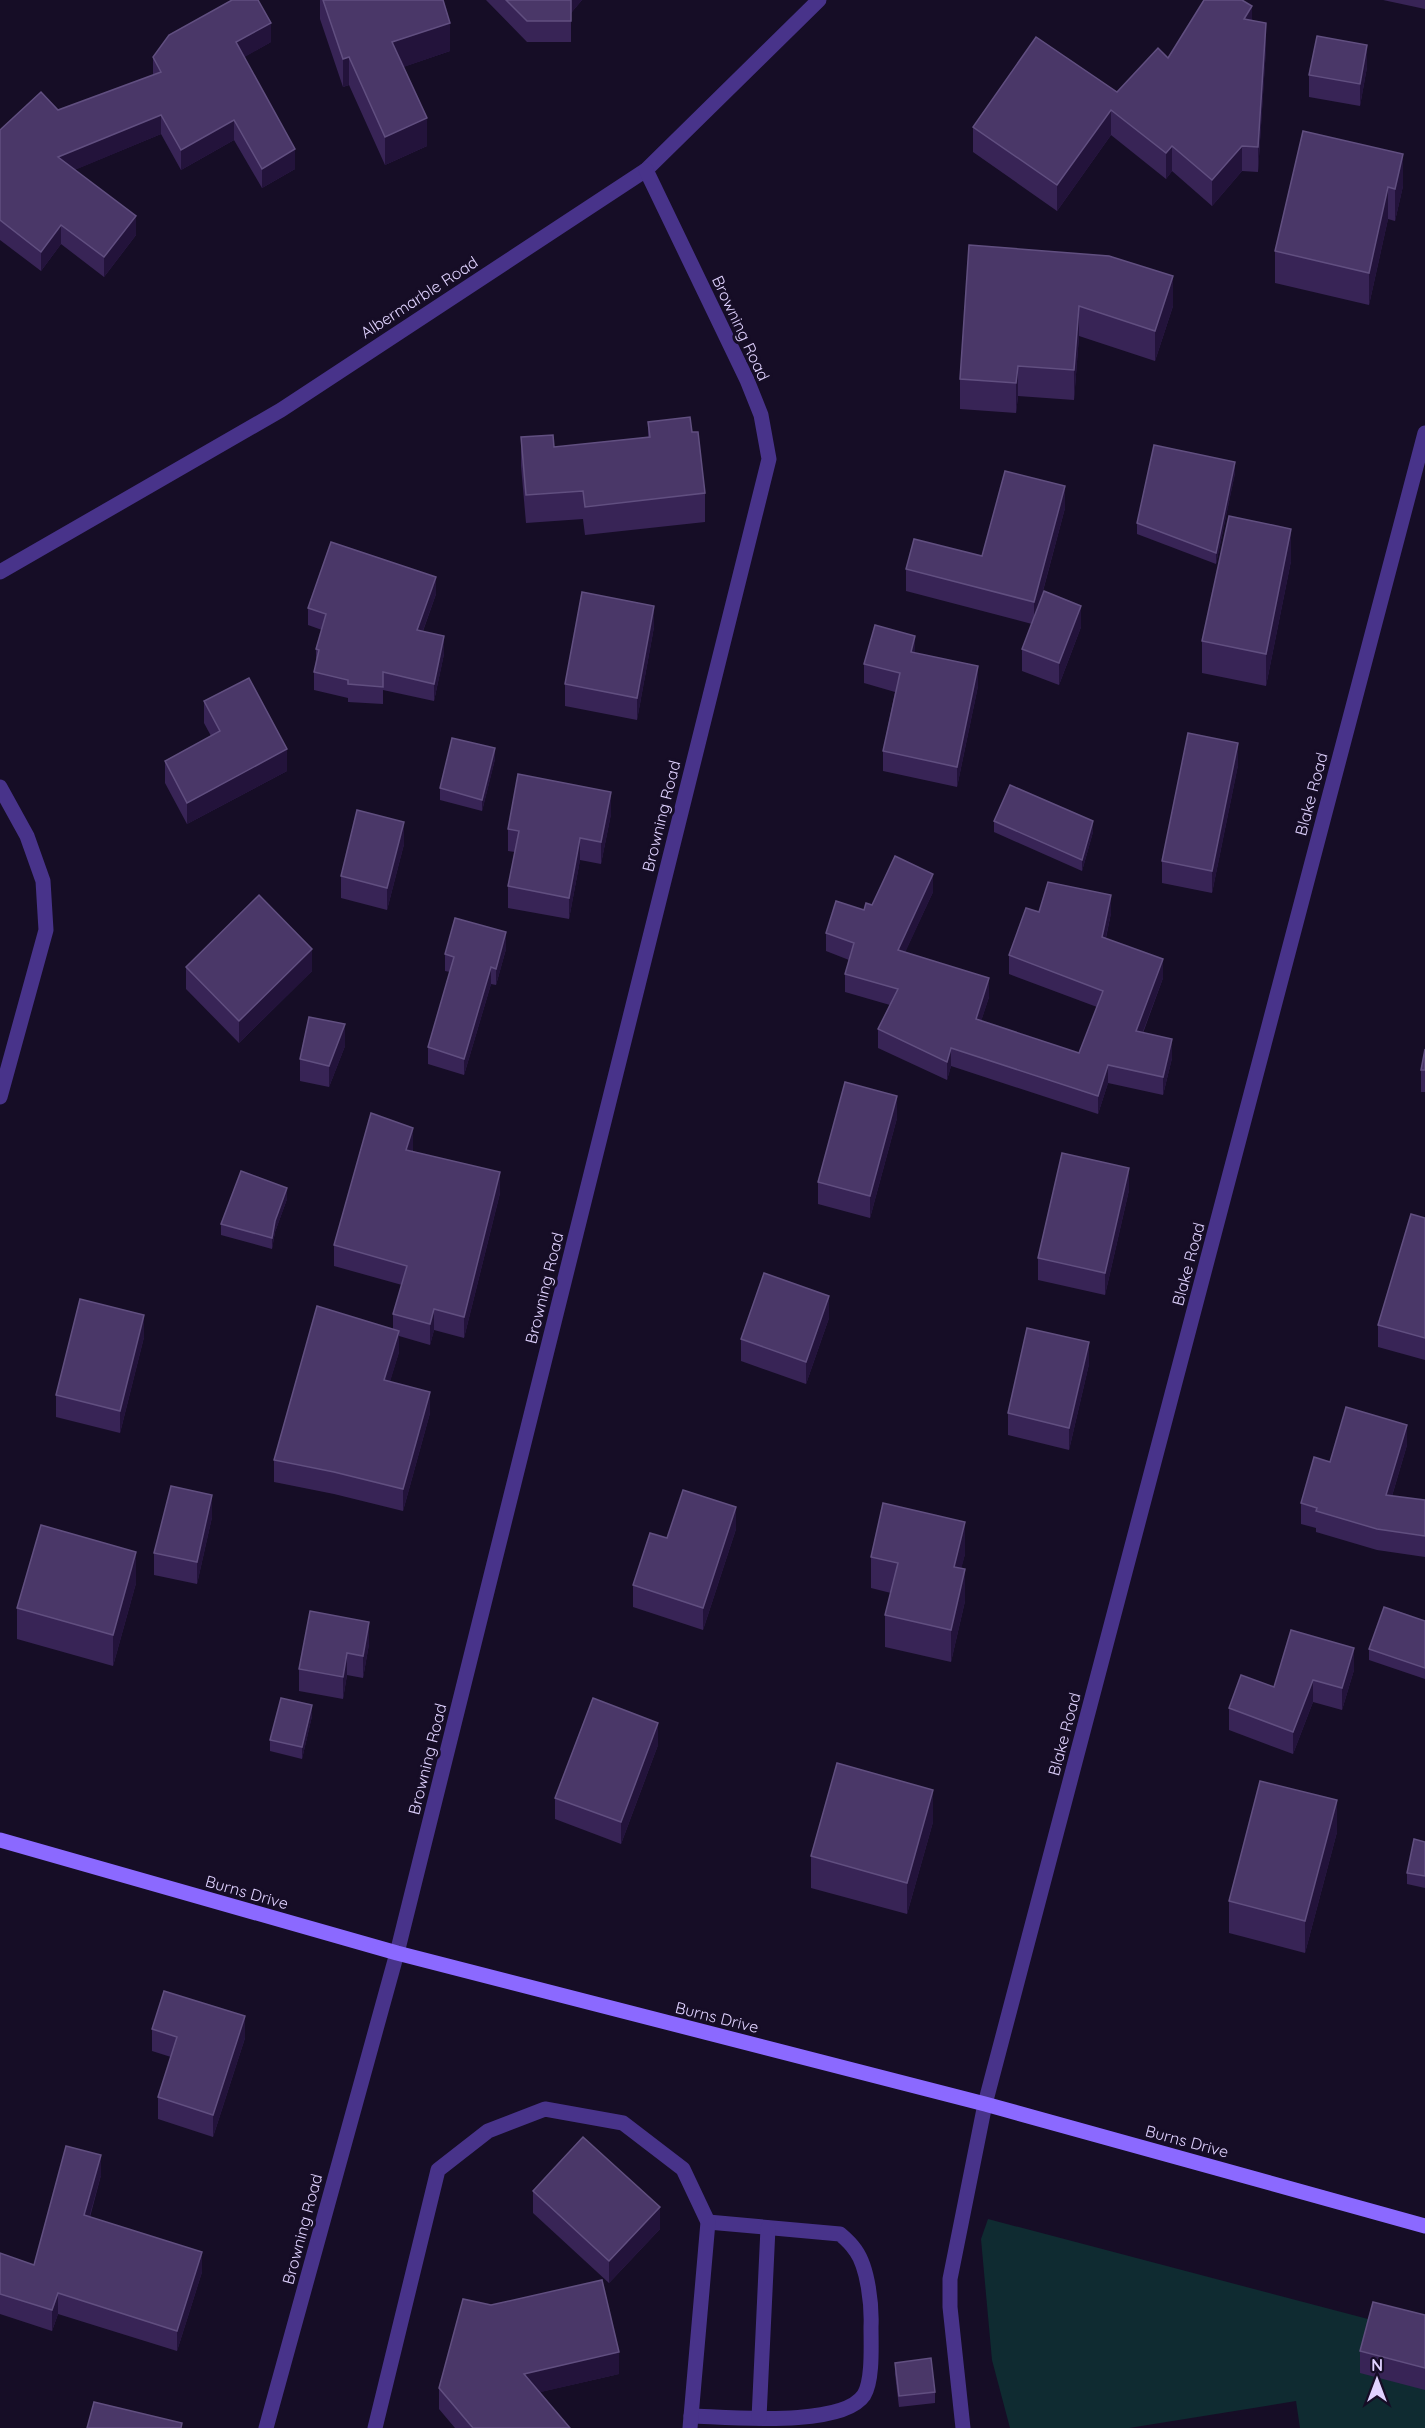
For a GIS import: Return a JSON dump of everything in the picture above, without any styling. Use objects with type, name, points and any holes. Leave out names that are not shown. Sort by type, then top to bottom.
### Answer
[{"type":"main road","name":"Burns Drive","points":[[0,1840],[397,1953],[985,2104],[1425,2226]]},
{"type":"street","name":"Albermarble Road","points":[[2,566],[281,410],[646,170],[819,0]]},
{"type":"street","name":"Browning Road","points":[[266,2428],[397,1953],[769,459],[761,416],[747,380],[646,170]]},
{"type":"street","name":"Blake Road","points":[[963,2428],[950,2307],[950,2279],[985,2104],[1425,433]]},
{"type":"street","points":[[0,787],[27,836],[43,881],[46,930],[0,1097]]},
{"type":"street","points":[[375,2428],[438,2170],[488,2131],[545,2109],[623,2123],[683,2169],[708,2222],[691,2422],[759,2418],[809,2419],[833,2414],[854,2405],[864,2394],[870,2370],[871,2322],[867,2282],[863,2264],[856,2250],[840,2234],[708,2222]]},
{"type":"street","points":[[759,2418],[768,2228]]},
{"type":"green space","points":[[988,2219],[1425,2334],[1425,2428],[1300,2428],[1296,2401],[1129,2428],[1010,2428],[992,2360],[981,2239]]},
{"type":"building","points":[[232,0],[258,0],[271,23],[236,42],[295,149],[262,169],[234,120],[181,150],[161,115],[58,157],[136,216],[104,257],[61,225],[41,252],[0,220],[0,130],[41,92],[58,110],[161,72],[153,57],[169,35]]},
{"type":"building","points":[[323,0],[443,0],[450,23],[392,42],[427,118],[385,137],[349,57],[343,59]]},
{"type":"building","points":[[506,0],[571,0],[571,21],[527,21]]},
{"type":"building","points":[[1204,0],[1242,0],[1252,6],[1244,19],[1266,23],[1258,147],[1242,146],[1212,180],[1172,146],[1166,153],[1111,110],[1057,185],[973,127],[1036,37],[1117,92],[1158,48],[1168,58]]},
{"type":"building","points":[[1317,36],[1367,45],[1360,84],[1309,75]]},
{"type":"building","points":[[1303,131],[1403,154],[1395,189],[1388,187],[1369,273],[1275,251]]},
{"type":"building","points":[[969,245],[1109,256],[1173,276],[1155,331],[1079,306],[1074,370],[1018,366],[1016,383],[960,379]]},
{"type":"building","points":[[690,417],[692,432],[698,432],[705,493],[585,507],[583,491],[526,495],[521,437],[553,435],[554,447],[650,437],[648,422]]},
{"type":"building","points":[[1154,445],[1235,462],[1216,553],[1137,523]]},
{"type":"building","points":[[1005,471],[1065,486],[1034,602],[906,569],[914,539],[982,556]]},
{"type":"building","points":[[1229,516],[1291,529],[1266,654],[1202,641]]},
{"type":"building","points":[[331,542],[436,577],[417,630],[444,636],[434,684],[383,672],[383,687],[348,684],[348,680],[314,672],[319,650],[316,649],[326,614],[308,608]]},
{"type":"building","points":[[1044,591],[1081,606],[1059,663],[1022,649]]},
{"type":"building","points":[[582,592],[654,606],[637,698],[565,684]]},
{"type":"building","points":[[875,625],[915,636],[911,652],[978,666],[957,767],[883,751],[900,673],[864,664]]},
{"type":"building","points":[[249,678],[287,749],[187,803],[165,761],[220,731],[204,701]]},
{"type":"building","points":[[1188,733],[1238,743],[1212,871],[1162,861]]},
{"type":"building","points":[[452,738],[495,748],[482,800],[440,788]]},
{"type":"building","points":[[518,774],[611,792],[601,842],[580,838],[569,898],[508,886],[519,831],[508,829]]},
{"type":"building","points":[[1010,785],[1093,821],[1082,860],[994,821]]},
{"type":"building","points":[[357,810],[404,822],[387,888],[341,876]]},
{"type":"building","points":[[895,856],[933,874],[898,950],[989,978],[976,1019],[1079,1053],[1103,991],[1009,955],[1026,908],[1039,912],[1048,882],[1111,895],[1102,937],[1163,959],[1136,1031],[1172,1039],[1163,1077],[1108,1065],[1098,1096],[951,1048],[947,1062],[878,1029],[898,989],[845,974],[854,943],[826,933],[836,901],[864,910],[866,903],[872,905]]},
{"type":"building","points":[[259,895],[312,949],[239,1021],[186,967]]},
{"type":"building","points":[[455,918],[506,932],[496,969],[491,967],[464,1059],[428,1047],[454,957],[445,954]]},
{"type":"building","points":[[309,1017],[345,1024],[329,1066],[300,1059]]},
{"type":"building","points":[[1425,1049],[1425,1070],[1421,1070]]},
{"type":"building","points":[[845,1082],[897,1096],[870,1196],[818,1182]]},
{"type":"building","points":[[371,1113],[413,1128],[406,1150],[500,1172],[464,1317],[434,1309],[430,1324],[393,1314],[407,1266],[334,1245]]},
{"type":"building","points":[[1062,1153],[1129,1168],[1105,1273],[1038,1258]]},
{"type":"building","points":[[241,1171],[287,1188],[275,1221],[272,1238],[221,1224]]},
{"type":"building","points":[[1411,1214],[1425,1218],[1425,1338],[1378,1325]]},
{"type":"building","points":[[764,1273],[829,1296],[806,1362],[741,1339]]},
{"type":"building","points":[[80,1299],[144,1315],[120,1411],[56,1395]]},
{"type":"building","points":[[317,1306],[399,1331],[384,1380],[430,1392],[403,1489],[274,1460]]},
{"type":"building","points":[[1027,1328],[1089,1342],[1069,1428],[1008,1413]]},
{"type":"building","points":[[1346,1407],[1407,1425],[1386,1495],[1425,1500],[1425,1536],[1377,1529],[1316,1511],[1317,1508],[1301,1503],[1314,1457],[1330,1462]]},
{"type":"building","points":[[171,1486],[212,1495],[197,1562],[154,1553]]},
{"type":"building","points":[[683,1490],[736,1507],[703,1608],[633,1585],[650,1533],[667,1538]]},
{"type":"building","points":[[883,1503],[965,1522],[954,1567],[965,1569],[951,1630],[885,1615],[898,1563],[871,1557]]},
{"type":"building","points":[[41,1525],[136,1552],[113,1635],[17,1608]]},
{"type":"building","points":[[1384,1607],[1425,1621],[1425,1668],[1369,1649]]},
{"type":"building","points":[[310,1611],[369,1622],[363,1656],[347,1653],[343,1677],[299,1669]]},
{"type":"building","points":[[1291,1630],[1354,1648],[1342,1688],[1313,1680],[1293,1732],[1229,1708],[1241,1675],[1274,1687]]},
{"type":"building","points":[[281,1698],[312,1705],[302,1747],[270,1740]]},
{"type":"building","points":[[593,1698],[658,1723],[621,1822],[555,1798]]},
{"type":"building","points":[[837,1763],[933,1790],[907,1883],[811,1856]]},
{"type":"building","points":[[1260,1781],[1337,1800],[1305,1921],[1229,1901]]},
{"type":"building","points":[[1414,1839],[1425,1842],[1425,1876],[1407,1873]]},
{"type":"building","points":[[164,1991],[245,2016],[213,2115],[158,2097],[177,2037],[152,2029]]},
{"type":"building","points":[[583,2137],[660,2207],[609,2261],[533,2191]]},
{"type":"building","points":[[66,2146],[101,2155],[84,2215],[202,2252],[177,2331],[58,2293],[52,2310],[0,2294],[0,2253],[34,2265]]},
{"type":"building","points":[[602,2280],[619,2352],[524,2374],[570,2428],[473,2428],[439,2388],[463,2299],[491,2305]]},
{"type":"building","points":[[1373,2302],[1425,2315],[1425,2368],[1360,2351]]},
{"type":"building","points":[[931,2358],[935,2392],[899,2396],[895,2363]]},
{"type":"building","points":[[94,2402],[182,2423],[181,2428],[87,2428]]}]
